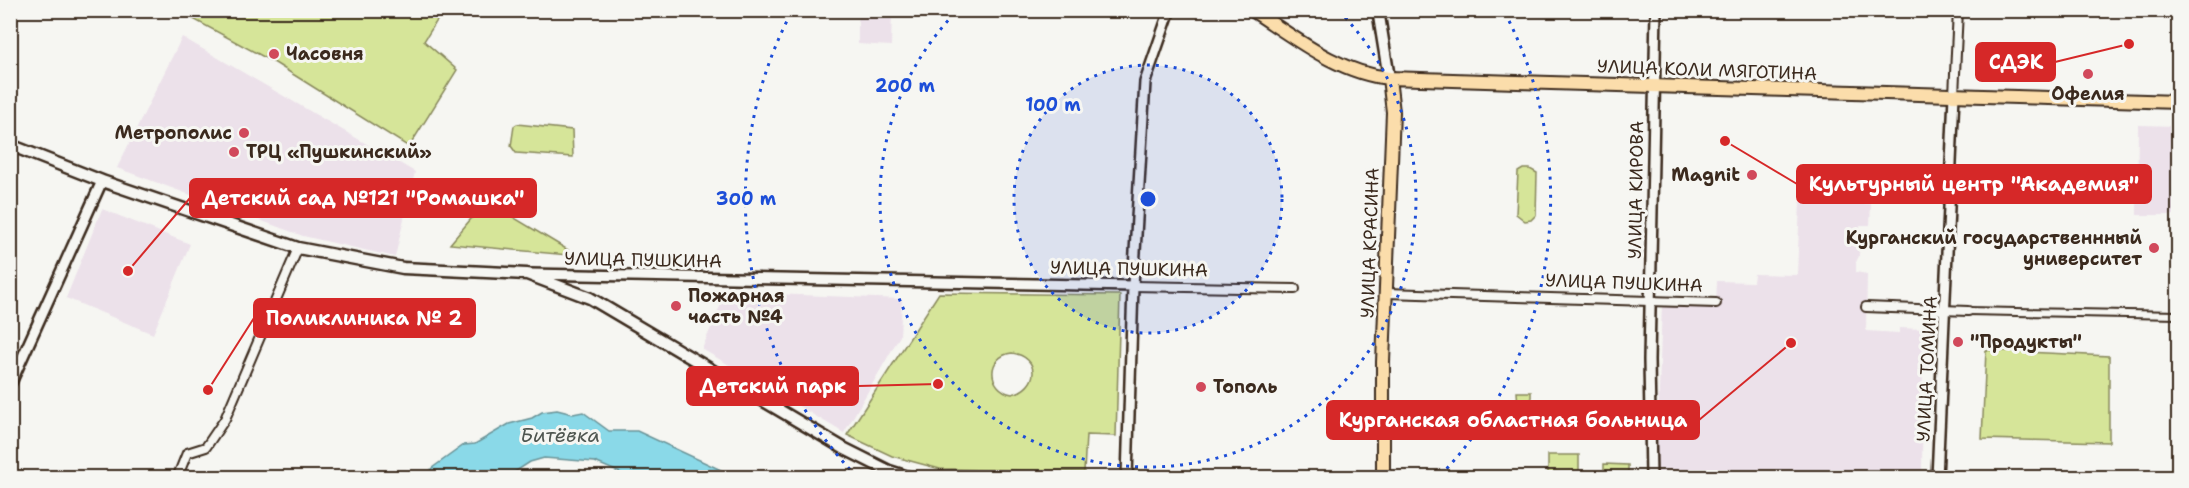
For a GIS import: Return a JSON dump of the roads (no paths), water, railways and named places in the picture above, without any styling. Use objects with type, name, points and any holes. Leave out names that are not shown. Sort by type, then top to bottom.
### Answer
[{"type":"main road","name":"УЛИЦА КОЛИ МЯГОТИНА","points":[[1252,10],[1339,63],[1362,73],[1389,78],[2178,102]]},
{"type":"main road","name":"УЛИЦА КРАСИНА","points":[[1378,10],[1393,112],[1386,293],[1383,477]]},
{"type":"main road","name":"УЛИЦА ПУШКИНА","points":[[10,145],[102,181],[298,248],[403,268],[527,274]]},
{"type":"main road","points":[[527,274],[590,298],[845,449],[889,471],[911,477]]},
{"type":"street","points":[[1127,477],[1133,286],[1145,82],[1170,10]]},
{"type":"street","name":"УЛИЦА КИРОВА","points":[[1651,477],[1651,301],[1656,10]]},
{"type":"street","name":"УЛИЦА ТОМИНА","points":[[1937,477],[1958,10]]},
{"type":"street","points":[[10,385],[102,181]]},
{"type":"street","points":[[177,477],[187,453],[207,447],[225,418],[298,248]]},
{"type":"street","name":"УЛИЦА ПУШКИНА","points":[[527,274],[1295,289]]},
{"type":"street","name":"УЛИЦА ПУШКИНА","points":[[1386,293],[1716,303]]},
{"type":"street","points":[[1866,307],[2178,315]]},
{"type":"water","name":"Битёвка","points":[[557,410],[573,414],[583,412],[609,431],[637,431],[721,470],[715,477],[630,477],[595,462],[544,458],[530,462],[507,477],[425,477],[432,468],[464,445],[475,444],[509,424],[532,418],[542,412]]},
{"type":"place","name":"СДЭК","points":[[2129,44]]},
{"type":"place","name":"Часовня","points":[[274,54]]},
{"type":"place","name":"Офелия","points":[[2088,74]]},
{"type":"place","name":"Метрополис","points":[[244,133]]},
{"type":"place","name":"Культурный центр \"Академия\"","points":[[1725,141]]},
{"type":"place","name":"ТРЦ «Пушкинский»","points":[[234,152]]},
{"type":"place","name":"Magnit","points":[[1752,175]]},
{"type":"place","name":"Курганский государственнный университет","points":[[2154,248]]},
{"type":"place","name":"Детский сад №121 \"Ромашка\"","points":[[128,271]]},
{"type":"place","name":"Пожарная часть №4","points":[[676,306]]},
{"type":"place","name":"\"Продукты\"","points":[[1958,342]]},
{"type":"place","name":"Курганская областная больница","points":[[1791,343]]},
{"type":"place","name":"Детский парк","points":[[938,384]]},
{"type":"place","name":"Тополь","points":[[1201,387]]},
{"type":"place","name":"Поликлиника № 2","points":[[208,390]]}]
